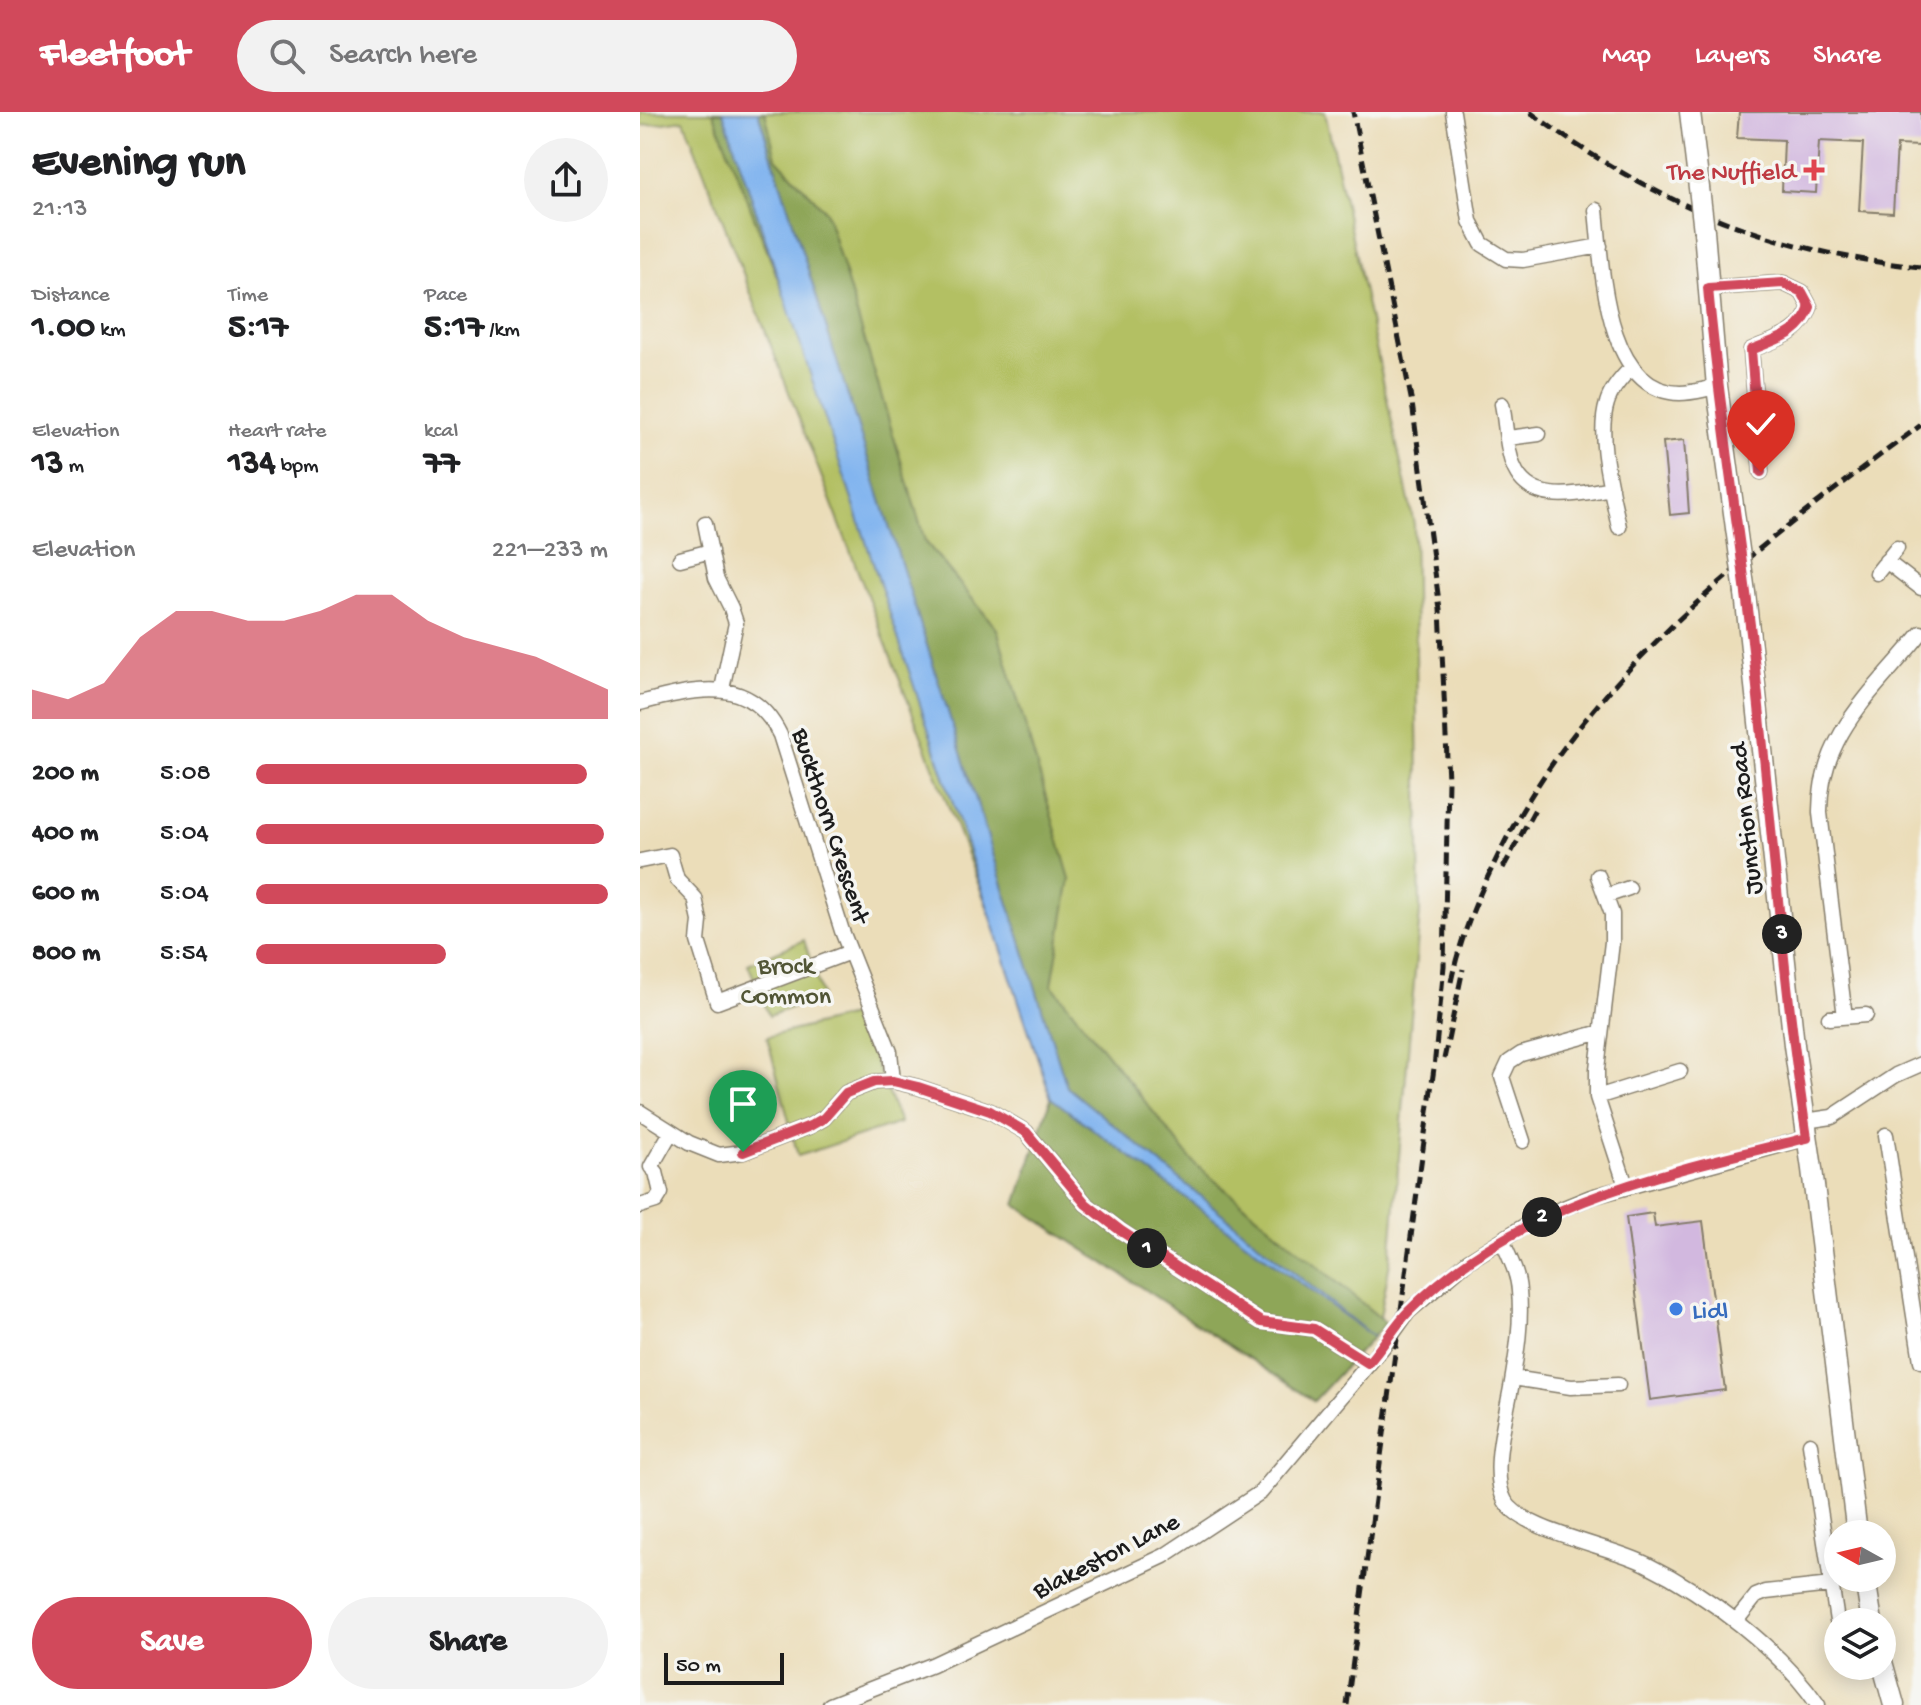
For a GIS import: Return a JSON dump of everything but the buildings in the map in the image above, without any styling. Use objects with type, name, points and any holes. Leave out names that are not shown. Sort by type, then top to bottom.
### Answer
[{"type":"main road","name":"Junction Road","points":[[1690,112],[1717,387],[1745,593],[1806,1130],[1855,1520]]},
{"type":"main road","points":[[1887,1680],[1894,1705]]},
{"type":"street","points":[[1453,112],[1470,221],[1482,244],[1506,259],[1523,260],[1600,246]]},
{"type":"street","points":[[1596,210],[1612,325],[1620,348],[1632,367],[1639,376],[1665,391],[1680,393],[1717,387]]},
{"type":"street","points":[[1708,288],[1783,283],[1802,292],[1810,307],[1806,321],[1796,330],[1751,350],[1761,472]]},
{"type":"street","points":[[1619,527],[1603,430],[1607,401],[1620,379],[1632,367]]},
{"type":"street","points":[[1502,404],[1513,465],[1524,482],[1541,493],[1564,496],[1611,488]]},
{"type":"street","points":[[1508,438],[1539,434]]},
{"type":"street","points":[[640,703],[692,690],[722,689],[736,623],[716,578],[705,523]]},
{"type":"street","points":[[1897,548],[1882,567],[1921,588]]},
{"type":"street","points":[[680,559],[711,551]]},
{"type":"street","points":[[1845,1017],[1820,813],[1822,780],[1831,750],[1843,728],[1919,638]]},
{"type":"street","name":"Buckthorn Crescent","points":[[722,689],[750,700],[763,710],[780,735],[850,952],[890,1052],[893,1081]]},
{"type":"street","points":[[640,861],[670,855],[677,879],[695,898],[700,921],[698,941],[717,1002],[850,952]]},
{"type":"street","points":[[1598,876],[1612,914],[1612,942],[1597,1097],[1626,1186]]},
{"type":"street","points":[[1606,896],[1629,888]]},
{"type":"street","points":[[1829,1018],[1866,1015]]},
{"type":"street","points":[[1523,1141],[1502,1077],[1509,1062],[1521,1054],[1601,1032]]},
{"type":"street","name":"Blakeston Lane","points":[[830,1705],[932,1665],[1164,1556],[1261,1492],[1408,1312],[1468,1261],[1534,1220],[1591,1197],[1806,1130],[1832,1117],[1896,1075],[1921,1064]]},
{"type":"street","points":[[1597,1097],[1680,1071]]},
{"type":"street","points":[[640,1112],[705,1151],[733,1155],[810,1126],[824,1118],[846,1093],[874,1082],[893,1081],[990,1111],[1026,1132],[1086,1204],[1121,1231],[1261,1322],[1314,1329],[1368,1363]]},
{"type":"street","points":[[640,1206],[656,1201],[661,1193],[656,1172],[646,1166],[671,1132]]},
{"type":"street","points":[[1886,1135],[1921,1361]]},
{"type":"street","points":[[1502,1240],[1516,1271],[1520,1322],[1498,1470],[1507,1505],[1525,1521],[1648,1564],[1736,1621],[1782,1662],[1818,1705]]},
{"type":"street","points":[[1513,1378],[1571,1387],[1618,1385]]},
{"type":"street","points":[[1810,1444],[1824,1538]]},
{"type":"street","points":[[1736,1621],[1756,1596],[1766,1592],[1824,1586]]},
{"type":"green space","points":[[640,112],[1325,112],[1414,524],[1420,912],[1390,1262],[1378,1328],[1059,1093],[684,120],[640,126]]},
{"type":"green space","points":[[713,112],[765,112],[776,158],[826,211],[925,541],[997,629],[1070,879],[1052,985],[1195,1164],[1386,1323],[1314,1401],[1016,1205],[1051,1098],[896,581]]},
{"type":"green space","name":"Brock Common","points":[[804,940],[822,996],[769,1016],[748,964]]},
{"type":"green space","points":[[856,1015],[900,1123],[798,1156],[767,1037]]},
{"type":"water","points":[[723,112],[758,112],[1067,1087],[1373,1337],[1051,1098]]},
{"type":"railway","points":[[1347,1705],[1434,1068],[1444,966],[1448,780],[1440,609],[1412,403],[1353,112]]},
{"type":"railway","points":[[1530,112],[1620,172],[1715,218],[1814,250],[1921,267]]},
{"type":"railway","points":[[1451,982],[1463,938],[1492,868],[1529,799],[1573,735],[1623,676],[1678,620],[1736,568],[1921,425]]},
{"type":"railway","points":[[1503,868],[1535,809]]},
{"type":"railway","points":[[1444,1059],[1463,969]]},
{"type":"place","name":"The Nuffield","points":[[1814,170]]},
{"type":"place","name":"Lidl","points":[[1676,1309]]},
{"type":"route","points":[[743,1152],[810,1126],[824,1118],[846,1093],[874,1082],[893,1081],[918,1087],[990,1111],[1026,1132],[1086,1204],[1121,1231],[1261,1322],[1314,1329],[1368,1363],[1408,1312],[1468,1261],[1534,1220],[1626,1186],[1807,1138],[1794,1045],[1752,646],[1717,387],[1708,288],[1783,283],[1802,292],[1810,307],[1806,321],[1796,330],[1751,350],[1761,472]]}]
